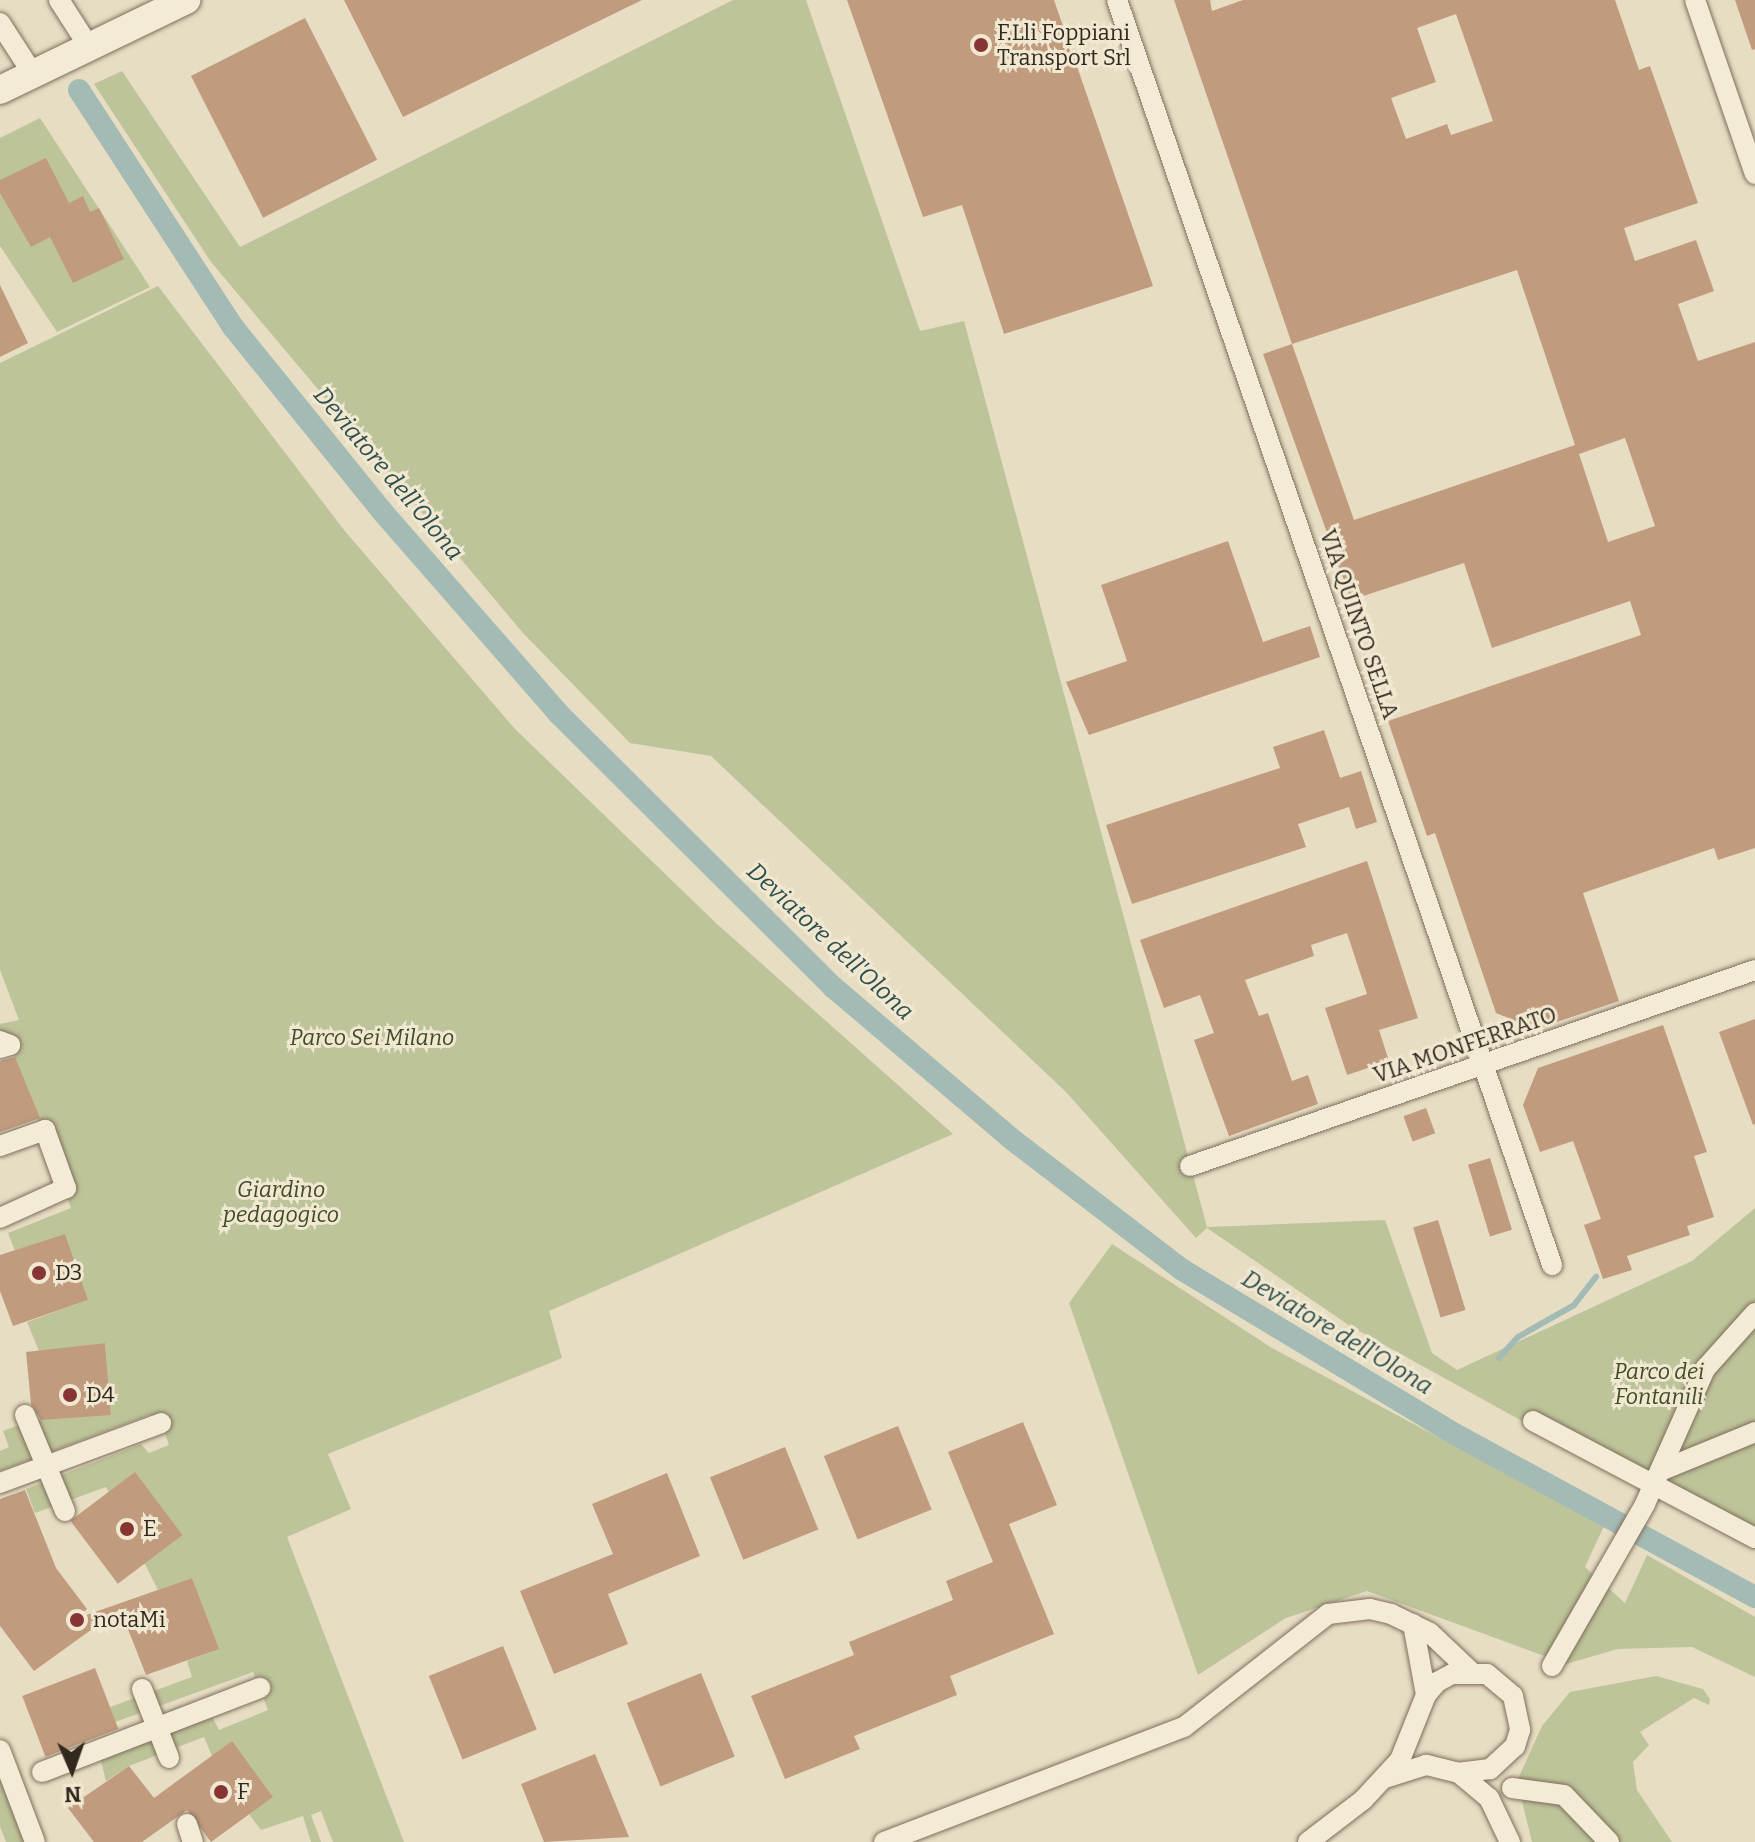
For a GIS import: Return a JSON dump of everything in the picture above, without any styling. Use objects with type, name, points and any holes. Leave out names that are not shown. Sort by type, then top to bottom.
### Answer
[{"type":"street","points":[[59,0],[89,47]]},
{"type":"street","points":[[0,90],[186,0]]},
{"type":"street","name":"VIA QUINTO SELLA","points":[[1117,0],[1486,1064],[1552,1265]]},
{"type":"street","points":[[1695,0],[1755,174]]},
{"type":"street","points":[[0,23],[33,74]]},
{"type":"street","name":"VIA MONFERRATO","points":[[1190,1166],[1755,970]]},
{"type":"street","points":[[0,1041],[10,1045],[0,1048]]},
{"type":"street","points":[[0,1146],[45,1130],[66,1188],[0,1218]]},
{"type":"street","points":[[0,1225],[84,1191]]},
{"type":"street","points":[[1552,1666],[1599,1593],[1645,1504],[1705,1369],[1755,1313]]},
{"type":"street","points":[[27,1418],[63,1507]]},
{"type":"street","points":[[1533,1421],[1657,1476],[1755,1538]]},
{"type":"street","points":[[0,1483],[161,1423]]},
{"type":"street","points":[[1657,1476],[1755,1432]]},
{"type":"street","points":[[884,1842],[1184,1727],[1328,1614],[1370,1609],[1413,1624],[1470,1671],[1502,1683],[1516,1704],[1520,1730],[1504,1760],[1503,1821]]},
{"type":"street","points":[[1413,1624],[1422,1703],[1423,1745],[1452,1770],[1477,1785],[1503,1821],[1510,1842]]},
{"type":"street","points":[[1308,1842],[1385,1778],[1400,1760],[1422,1703],[1452,1674],[1470,1671]]},
{"type":"street","points":[[42,1772],[131,1741],[155,1723],[260,1688]]},
{"type":"street","points":[[0,1750],[35,1842]]},
{"type":"street","points":[[1385,1778],[1426,1765],[1452,1770],[1490,1769],[1504,1760]]},
{"type":"street","points":[[1512,1788],[1564,1795],[1609,1842]]},
{"type":"green space","name":"Parco dei Fontanili","points":[[733,0],[806,0],[920,331],[964,321],[1207,1227],[1385,1220],[1432,1353],[1457,1370],[1692,1261],[1755,1208],[1755,1550],[1350,1326],[1207,1228],[1196,1238],[1066,1092],[711,756],[630,743],[523,633],[211,262],[94,84],[122,71],[240,247]]},
{"type":"green space","points":[[40,118],[150,287],[57,332],[0,246],[0,138]]},
{"type":"green space","name":"Parco Sei Milano","points":[[158,286],[344,530],[514,728],[717,924],[953,1134],[549,1311],[562,1358],[328,1454],[351,1509],[287,1537],[404,1842],[333,1842],[321,1811],[311,1815],[321,1842],[311,1842],[303,1816],[261,1830],[249,1814],[272,1797],[212,1756],[204,1737],[129,1766],[106,1781],[100,1757],[211,1714],[219,1730],[268,1710],[253,1672],[115,1722],[110,1707],[192,1677],[187,1661],[218,1649],[192,1578],[158,1590],[106,1487],[35,1513],[26,1489],[141,1444],[149,1453],[169,1445],[159,1417],[149,1415],[0,1471],[0,1451],[9,1447],[3,1431],[32,1420],[111,1414],[105,1343],[39,1351],[27,1322],[88,1300],[15,1251],[8,1233],[71,1208],[10,1045],[0,1041],[0,1024],[19,1020],[0,970],[0,363]]},
{"type":"green space","points":[[1112,1244],[1272,1348],[1604,1526],[1585,1567],[1625,1603],[1647,1555],[1755,1617],[1755,1677],[1692,1647],[1618,1649],[1566,1664],[1367,1591],[1286,1618],[1198,1675],[1069,1303]]},
{"type":"green space","points":[[1656,1676],[1703,1689],[1710,1699],[1709,1705],[1694,1698],[1640,1732],[1649,1745],[1633,1762],[1637,1790],[1672,1842],[1532,1842],[1517,1781],[1542,1726],[1570,1692]]},
{"type":"green space","points":[[0,1768],[28,1842],[6,1842],[0,1827]]},
{"type":"building","points":[[344,0],[642,0],[403,117]]},
{"type":"building","points":[[847,0],[1054,0],[1153,286],[1004,334],[962,205],[923,217]]},
{"type":"building","points":[[1174,0],[1210,0],[1212,11],[1243,0],[1615,0],[1639,70],[1650,66],[1698,203],[1624,228],[1635,261],[1696,240],[1714,291],[1678,304],[1698,361],[1755,342],[1755,848],[1718,860],[1714,848],[1583,893],[1619,1001],[1536,1029],[1496,1013],[1435,833],[1427,836],[1388,721],[1641,635],[1630,601],[1492,648],[1464,563],[1351,600],[1263,354],[1292,344]],"holes":[[[1456,14],[1493,121],[1451,135],[1447,124],[1406,139],[1391,98],[1436,82],[1417,28]],[[1517,270],[1575,445],[1354,520],[1292,344]],[[1625,438],[1655,526],[1608,542],[1579,454]]]},
{"type":"building","points":[[1735,0],[1755,0],[1755,49],[1752,50]]},
{"type":"building","points":[[305,18],[377,160],[263,218],[191,76]]},
{"type":"building","points":[[46,158],[69,203],[83,196],[90,212],[99,208],[124,259],[73,283],[50,237],[31,247],[0,193],[0,180]]},
{"type":"building","points":[[0,285],[28,343],[0,357]]},
{"type":"building","points":[[1228,541],[1263,642],[1310,626],[1320,657],[1089,735],[1066,682],[1127,661],[1101,585]]},
{"type":"building","points":[[1324,730],[1340,778],[1361,771],[1377,822],[1356,829],[1349,807],[1298,824],[1306,847],[1132,904],[1106,825],[1280,768],[1273,747]]},
{"type":"building","points":[[1367,861],[1418,1018],[1379,1030],[1389,1061],[1347,1075],[1325,1008],[1367,994],[1347,933],[1311,945],[1314,956],[1245,980],[1259,1016],[1268,1013],[1292,1081],[1308,1075],[1318,1104],[1229,1136],[1194,1040],[1214,1033],[1200,995],[1164,1008],[1140,940]]},
{"type":"building","points":[[1755,1019],[1755,1124],[1753,1125],[1719,1032]]},
{"type":"building","points":[[1663,1025],[1707,1152],[1694,1156],[1714,1217],[1687,1226],[1690,1235],[1627,1256],[1632,1270],[1603,1279],[1584,1225],[1601,1219],[1573,1141],[1540,1152],[1523,1105],[1538,1068]]},
{"type":"building","points":[[15,1057],[40,1118],[0,1132],[0,1061]]},
{"type":"building","points":[[1426,1108],[1435,1133],[1413,1142],[1403,1116]]},
{"type":"building","points":[[1490,1158],[1512,1230],[1490,1236],[1468,1165]]},
{"type":"building","points":[[1438,1220],[1465,1310],[1441,1317],[1413,1228]]},
{"type":"building","name":"D3","points":[[65,1234],[88,1300],[13,1326],[0,1291],[0,1255]]},
{"type":"building","name":"D4","points":[[105,1343],[111,1415],[41,1420],[31,1404],[26,1352]]},
{"type":"building","points":[[1023,1422],[1057,1505],[1009,1524],[1054,1634],[950,1676],[957,1695],[854,1736],[860,1749],[785,1779],[751,1696],[854,1655],[849,1642],[953,1600],[946,1581],[993,1562],[948,1452]]},
{"type":"building","points":[[898,1426],[932,1509],[858,1539],[824,1456]]},
{"type":"building","points":[[785,1447],[818,1530],[743,1560],[710,1477]]},
{"type":"building","name":"E","points":[[135,1472],[183,1535],[118,1584],[70,1521]]},
{"type":"building","points":[[667,1473],[700,1556],[608,1594],[628,1644],[554,1674],[520,1591],[613,1554],[592,1504]]},
{"type":"building","points":[[25,1490],[56,1568],[87,1609],[75,1619],[192,1578],[219,1649],[146,1675],[120,1609],[34,1671],[0,1626],[0,1499]]},
{"type":"building","points":[[503,1646],[537,1729],[463,1759],[429,1676]]},
{"type":"building","points":[[95,1668],[118,1729],[45,1757],[22,1696]]},
{"type":"building","points":[[701,1673],[735,1756],[661,1786],[627,1703]]},
{"type":"building","points":[[232,1741],[273,1797],[211,1842],[187,1810],[142,1842],[94,1842],[68,1808],[129,1766],[154,1798]]},
{"type":"building","points":[[595,1754],[629,1837],[544,1842],[521,1784]]},
{"type":"waterway","name":"Deviatore dell'Olona","points":[[79,90],[233,327],[381,510],[559,714],[833,987],[1009,1137],[1181,1269],[1451,1432],[1755,1597]]},
{"type":"waterway","points":[[1499,1358],[1518,1337],[1574,1305],[1596,1277]]},
{"type":"place","name":"F.Lli Foppiani Transport Srl","points":[[981,45]]},
{"type":"place","name":"D3","points":[[39,1273]]},
{"type":"place","name":"D4","points":[[70,1395]]},
{"type":"place","name":"E","points":[[127,1529]]},
{"type":"place","name":"notaMi","points":[[77,1620]]},
{"type":"place","name":"F","points":[[221,1792]]},
{"type":"park label","name":"Giardino pedagogico","points":[[281,1202]]}]
